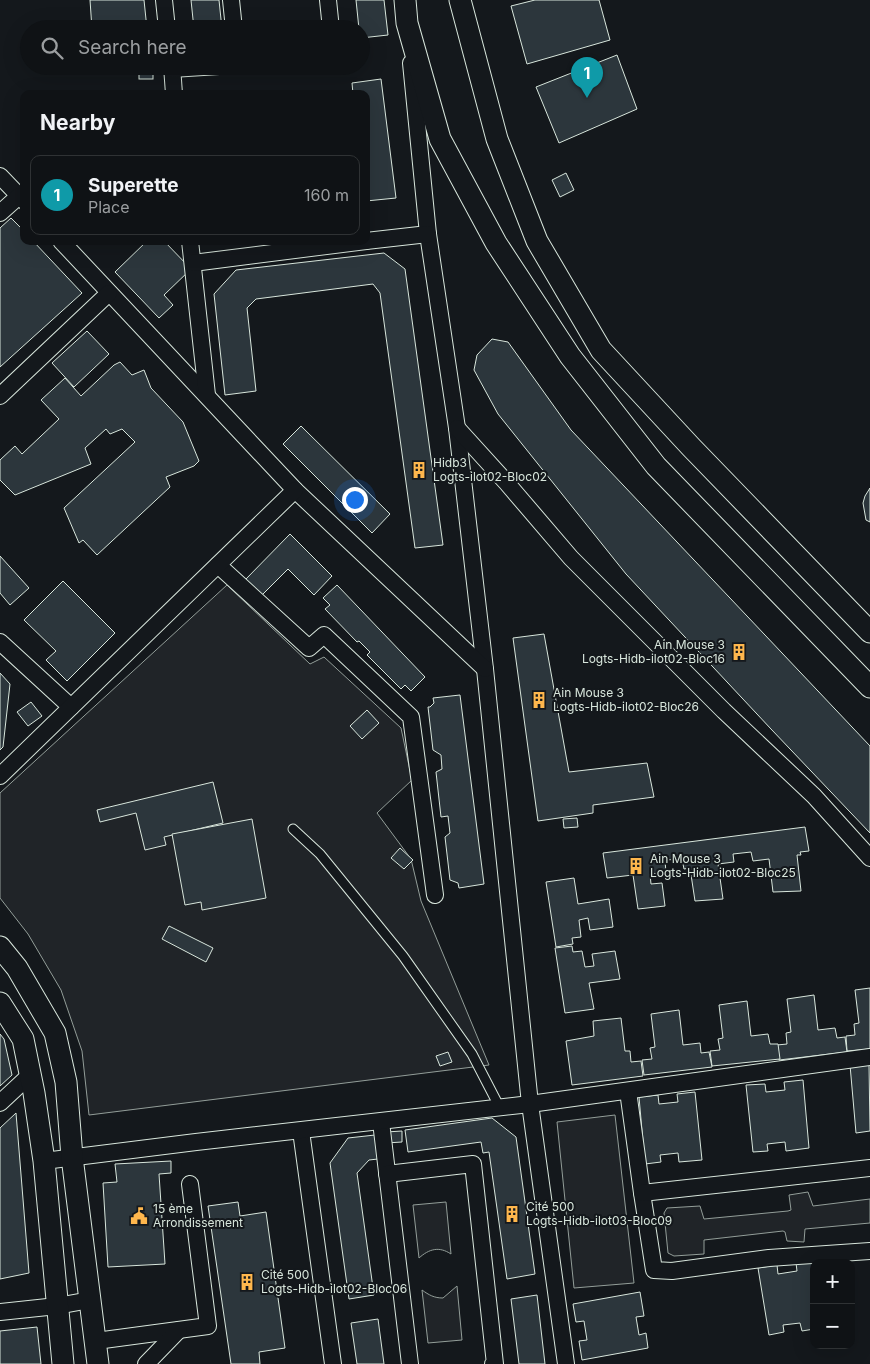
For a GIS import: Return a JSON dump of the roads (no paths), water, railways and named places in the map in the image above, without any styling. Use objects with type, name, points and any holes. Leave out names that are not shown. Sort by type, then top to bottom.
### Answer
[{"type":"street","points":[[164,0],[167,20]]},
{"type":"street","points":[[231,0],[233,20]]},
{"type":"street","points":[[328,0],[331,20]]},
{"type":"street","points":[[405,0],[428,234],[457,428],[485,670],[530,1104],[566,1364]]},
{"type":"street","points":[[460,0],[497,139],[537,241],[601,350],[691,447],[870,632]]},
{"type":"street","points":[[407,23],[440,139],[496,243],[570,356],[656,466],[870,687]]},
{"type":"street","points":[[173,75],[174,90]]},
{"type":"street","points":[[0,176],[20,197]]},
{"type":"street","points":[[0,213],[20,199]]},
{"type":"street","points":[[370,241],[428,234]]},
{"type":"street","points":[[65,245],[295,490],[485,670]]},
{"type":"street","points":[[191,245],[207,395]]},
{"type":"street","points":[[193,263],[335,245]]},
{"type":"street","points":[[0,396],[109,292]]},
{"type":"street","points":[[457,428],[571,558],[724,711],[814,796],[870,858]]},
{"type":"street","points":[[0,776],[295,490]]},
{"type":"street","points":[[218,565],[309,648],[324,635],[411,717],[435,895]]},
{"type":"street","points":[[0,642],[72,707]]},
{"type":"street","points":[[0,947],[17,968],[55,1033],[66,1082],[72,1158],[98,1364]]},
{"type":"street","points":[[0,1002],[23,1039],[30,1075],[44,1161],[63,1364]]},
{"type":"street","points":[[44,1161],[500,1108],[870,1057]]},
{"type":"street","points":[[0,1103],[30,1075]]},
{"type":"street","points":[[628,1091],[654,1270],[672,1271],[769,1258],[870,1251]]},
{"type":"street","points":[[381,1122],[410,1364]]},
{"type":"street","points":[[301,1131],[333,1364]]},
{"type":"street","points":[[387,1174],[473,1164],[495,1364],[493,1364]]},
{"type":"street","points":[[642,1193],[870,1168]]},
{"type":"street","points":[[96,1341],[208,1326],[190,1184]]},
{"type":"street","points":[[0,1312],[57,1306],[90,1300]]},
{"type":"street","points":[[146,1364],[179,1330]]},
{"type":"lane","points":[[293,829],[320,854],[403,956],[472,1054],[500,1108]]},
{"type":"place","name":"Superette","points":[[587,98]]},
{"type":"place","name":"Hidb3 Logts-ilot02-Bloc02","points":[[419,470]]},
{"type":"place","name":"Ain Mouse 3 Logts-Hidb-ilot02-Bloc16","points":[[739,652]]},
{"type":"place","name":"Ain Mouse 3 Logts-Hidb-ilot02-Bloc26","points":[[539,700]]},
{"type":"place","name":"Ain Mouse 3 Logts-Hidb-ilot02-Bloc25","points":[[636,866]]},
{"type":"place","name":"Cité 500 Logts-Hidb-ilot03-Bloc09","points":[[512,1214]]},
{"type":"place","name":"15 ème Arrondissement","points":[[139,1216]]},
{"type":"place","name":"Cité 500 Logts-Hidb-ilot02-Bloc06","points":[[247,1282]]}]
